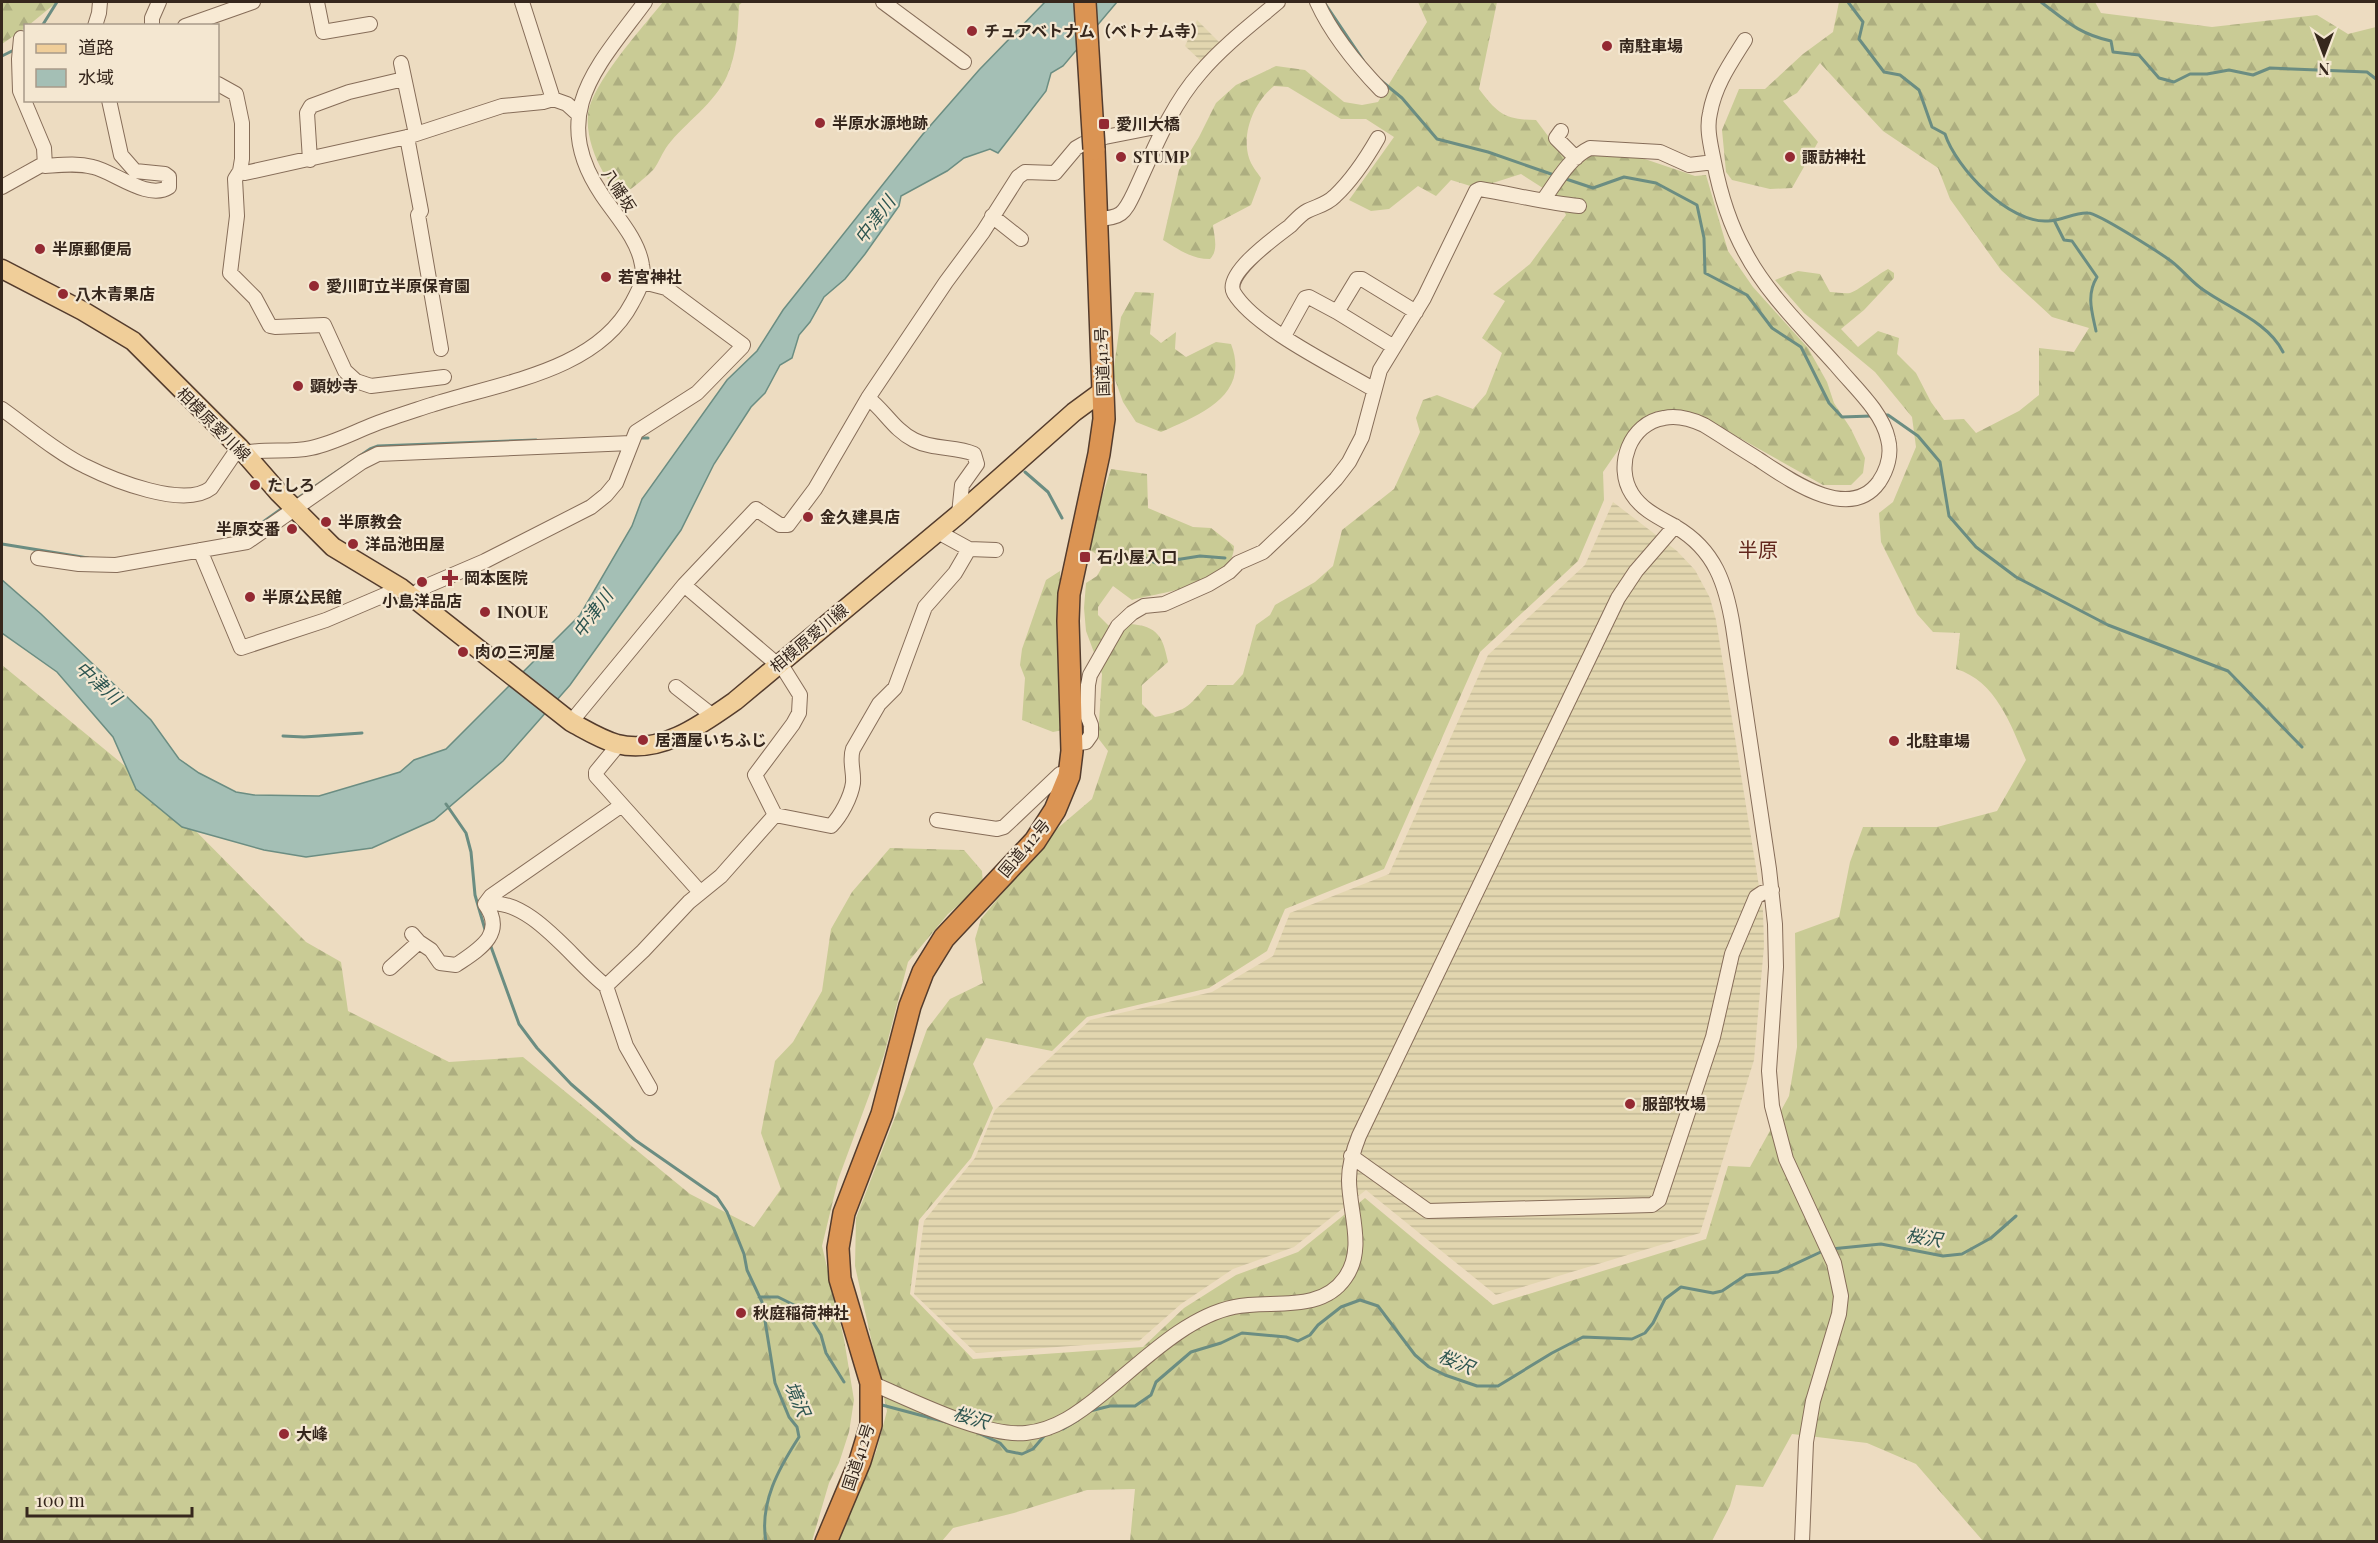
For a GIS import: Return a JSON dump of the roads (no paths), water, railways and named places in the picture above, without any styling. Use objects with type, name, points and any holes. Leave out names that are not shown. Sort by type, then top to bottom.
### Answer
[{"type":"highway","name":"国道412号","points":[[826,1542],[860,1461],[871,1425],[871,1383],[840,1279],[838,1248],[844,1213],[882,1114],[910,1006],[923,972],[944,938],[1035,841],[1055,810],[1069,776],[1072,744],[1069,594],[1100,454],[1104,419],[1094,149],[1085,2]]},
{"type":"main road","name":"相模原愛川線","points":[[2,269],[83,311],[133,341],[242,450],[294,509],[333,548],[407,592],[571,722],[598,737],[619,744],[650,744],[670,740],[699,726],[735,701],[938,532],[1074,412],[1104,390]]},
{"type":"street","points":[[96,24],[100,2]]},
{"type":"street","points":[[152,24],[152,18],[159,2]]},
{"type":"street","points":[[191,24],[253,2]]},
{"type":"street","points":[[317,2],[323,32],[370,24]]},
{"type":"street","points":[[522,2],[553,99]]},
{"type":"street","points":[[240,171],[245,173],[310,160],[412,136],[502,106],[553,99],[567,104],[578,114],[592,76],[645,2]]},
{"type":"street","points":[[884,2],[964,62]]},
{"type":"street","points":[[1096,219],[1113,218],[1126,210],[1166,125],[1199,74],[1231,42],[1278,2]]},
{"type":"street","points":[[1317,2],[1346,50],[1382,90]]},
{"type":"street","points":[[24,39],[21,38],[19,59],[20,91],[24,100]]},
{"type":"street","points":[[1745,40],[1719,81],[1709,115],[1714,162],[1732,226],[1752,264],[1775,294],[1873,409],[1888,439],[1889,457],[1878,483],[1868,492],[1857,497],[1824,496],[1800,486],[1704,425],[1691,419],[1662,418],[1646,425],[1634,436],[1627,448],[1624,464],[1626,479],[1632,494],[1645,508],[1692,537],[1705,551],[1719,572],[1728,600],[1772,891],[1776,967],[1769,1071],[1772,1106],[1786,1159],[1834,1263],[1841,1289],[1839,1314],[1813,1401],[1806,1442],[1803,1542]]},
{"type":"street","points":[[401,63],[421,211],[418,215],[441,349]]},
{"type":"street","points":[[310,160],[308,113],[311,106],[349,92],[404,79]]},
{"type":"street","points":[[219,84],[233,91],[239,100],[242,123],[240,171],[235,179],[237,216],[230,273],[255,298],[270,326],[324,325],[345,371],[356,381],[371,386],[444,377]]},
{"type":"street","points":[[25,102],[44,148],[45,166],[94,167],[138,188],[165,190],[169,187],[168,177],[165,174],[135,171],[121,155],[110,102]]},
{"type":"street","name":"八幡坂","points":[[578,114],[579,142],[589,175],[638,249],[643,266],[643,282]]},
{"type":"street","points":[[571,722],[684,585],[756,508],[780,525],[788,525],[825,473],[868,398],[1021,174],[1052,174],[1058,171],[1076,148],[1083,144],[1105,137],[1166,125]]},
{"type":"street","points":[[1561,132],[1556,138],[1576,158]]},
{"type":"street","points":[[1373,389],[1284,336],[1250,311],[1233,291],[1232,285],[1245,265],[1264,244],[1306,211],[1321,207],[1334,198],[1362,167],[1378,138]]},
{"type":"street","points":[[1544,199],[1581,153],[1598,147],[1660,152],[1689,165],[1714,162]]},
{"type":"street","points":[[2,187],[45,163]]},
{"type":"street","points":[[1072,744],[1086,742],[1091,735],[1091,725],[1087,715],[1090,675],[1118,626],[1144,606],[1164,604],[1209,584],[1229,572],[1238,563],[1263,552],[1336,479],[1357,449],[1380,370],[1416,312],[1476,191],[1479,189],[1544,199],[1555,204],[1579,206]]},
{"type":"street","points":[[992,216],[1021,239]]},
{"type":"street","points":[[1337,312],[1357,279],[1362,279],[1416,312]]},
{"type":"street","points":[[2,409],[84,466],[165,494],[205,493],[242,450],[292,451],[328,444],[413,411],[550,369],[571,360],[597,344],[618,324],[628,312],[643,282],[666,288],[743,345],[697,393],[636,432],[616,483],[591,507],[485,561],[422,588],[241,648],[200,550]]},
{"type":"street","points":[[1284,336],[1305,298],[1309,297],[1394,347]]},
{"type":"street","points":[[868,398],[889,421],[915,441],[974,454],[977,464],[962,486],[959,514]]},
{"type":"street","points":[[38,558],[88,565],[116,565],[247,542],[363,462],[380,453],[631,443]]},
{"type":"street","points":[[871,1383],[963,1420],[1008,1432],[1027,1433],[1070,1418],[1184,1329],[1214,1312],[1236,1306],[1310,1300],[1337,1287],[1346,1278],[1355,1248],[1355,1222],[1350,1188],[1351,1156],[1618,598],[1636,571],[1675,526]]},
{"type":"street","points":[[938,532],[969,549],[996,550]]},
{"type":"street","points":[[775,815],[831,826],[839,817],[853,783],[851,754],[853,749],[879,704],[895,688],[925,607],[955,573],[969,549]]},
{"type":"street","points":[[684,585],[785,671],[800,695],[799,713],[793,724],[755,775],[775,815]]},
{"type":"street","points":[[676,687],[713,716]]},
{"type":"street","points":[[619,744],[596,772],[596,776],[700,892]]},
{"type":"street","points":[[937,820],[997,829],[1004,827],[1060,774],[1069,776]]},
{"type":"street","points":[[485,904],[491,896],[622,805]]},
{"type":"street","points":[[606,986],[700,892],[721,876],[775,815]]},
{"type":"street","points":[[1351,1156],[1428,1211],[1652,1205],[1659,1200],[1713,1037],[1732,954],[1756,897],[1772,891]]},
{"type":"street","points":[[485,904],[495,902],[533,918],[606,986],[626,1046],[650,1088]]},
{"type":"street","points":[[392,962],[415,938],[429,947],[443,965],[456,965],[487,941],[493,929],[485,904]]},
{"type":"water","name":"中津川","points":[[1045,2],[1117,2],[1063,66],[1051,73],[1046,91],[998,153],[990,149],[964,158],[947,171],[901,196],[899,206],[865,254],[845,279],[824,297],[810,322],[799,335],[792,358],[780,365],[765,393],[751,407],[714,464],[681,530],[570,685],[503,761],[434,820],[372,848],[306,857],[264,850],[182,827],[136,789],[113,737],[57,672],[2,633],[2,580],[41,614],[151,720],[179,759],[199,773],[236,792],[254,795],[319,796],[400,772],[414,760],[446,749],[580,615],[632,526],[642,499],[727,380],[757,351],[783,310],[923,134],[979,70]]},
{"type":"waterway","points":[[43,24],[57,2]]},
{"type":"waterway","points":[[1324,2],[1363,60]]},
{"type":"waterway","points":[[1848,2],[1863,22],[1859,39],[1884,72],[1900,75],[1919,90],[1932,127],[1945,134],[1960,162],[1972,177],[2001,204],[2033,220],[2053,221],[2088,213],[2104,219],[2165,257],[2200,288],[2259,325],[2269,333],[2283,352]]},
{"type":"waterway","points":[[2041,2],[2081,31],[2111,41],[2113,52],[2139,55],[2159,78],[2174,82],[2190,74],[2229,70],[2253,75],[2270,68],[2367,72],[2376,79]]},
{"type":"waterway","points":[[2,56],[14,50]]},
{"type":"waterway","points":[[1379,79],[1402,98],[1437,139],[1488,152],[1554,175]]},
{"type":"waterway","points":[[1563,178],[1593,188],[1624,177],[1656,183],[1697,205],[1704,238],[1705,273],[1747,295],[1772,328],[1801,347],[1829,403],[1842,417],[1871,416]]},
{"type":"waterway","points":[[2054,220],[2064,240],[2072,241],[2097,277],[2091,297],[2096,331]]},
{"type":"waterway","points":[[1884,415],[1888,415],[1918,436],[1940,462],[1949,516],[1976,547],[2016,577],[2108,625],[2228,671],[2302,747]]},
{"type":"waterway","points":[[638,438],[648,438]]},
{"type":"waterway","points":[[295,500],[370,449],[378,446],[536,440]]},
{"type":"waterway","points":[[1025,472],[1048,492],[1062,518]]},
{"type":"waterway","points":[[234,538],[249,532],[284,507]]},
{"type":"waterway","points":[[2,544],[88,558]]},
{"type":"waterway","points":[[1099,551],[1120,558],[1132,553],[1156,563],[1200,556],[1225,558]]},
{"type":"waterway","points":[[283,736],[362,733]]},
{"type":"waterway","points":[[446,804],[466,833],[471,852],[475,895],[486,933]]},
{"type":"waterway","name":"境沢","points":[[490,944],[519,1024],[537,1048],[571,1084],[635,1140],[717,1197],[727,1212],[744,1254],[747,1270],[762,1302],[775,1383],[789,1417],[797,1427],[799,1437],[772,1486],[765,1514],[766,1542]]},
{"type":"waterway","name":"桜沢","points":[[1831,1249],[1881,1244],[1943,1256],[1962,1254],[1991,1238],[2016,1216]]},
{"type":"waterway","name":"桜沢","points":[[1090,1411],[1110,1406],[1135,1406],[1151,1395],[1156,1382],[1191,1352],[1221,1343],[1242,1333],[1286,1337],[1298,1341],[1310,1335],[1318,1325],[1341,1307],[1360,1300],[1378,1306],[1415,1355],[1429,1367],[1477,1386],[1498,1386],[1583,1337],[1632,1339],[1645,1333],[1653,1323],[1665,1299],[1681,1287],[1713,1293],[1722,1291],[1746,1275],[1778,1272],[1825,1250]]},
{"type":"waterway","name":"桜沢","points":[[759,1297],[778,1297],[806,1311],[821,1335],[826,1353],[844,1382]]},
{"type":"waterway","name":"桜沢","points":[[882,1405],[946,1422]]},
{"type":"waterway","name":"桜沢","points":[[1063,1429],[1078,1420]]},
{"type":"waterway","name":"桜沢","points":[[978,1433],[1000,1443],[1007,1451],[1022,1454],[1033,1449],[1045,1435]]},
{"type":"place","name":"チュアベトナム（ベトナム寺）","points":[[972,31]]},
{"type":"place","name":"南駐車場","points":[[1607,46]]},
{"type":"place","name":"半原水源地跡","points":[[820,123]]},
{"type":"place","name":"愛川大橋","points":[[1104,124]]},
{"type":"place","name":"STUMP","points":[[1121,157]]},
{"type":"place","name":"諏訪神社","points":[[1790,157]]},
{"type":"place","name":"半原郵便局","points":[[40,249]]},
{"type":"place","name":"若宮神社","points":[[606,277]]},
{"type":"place","name":"愛川町立半原保育園","points":[[314,286]]},
{"type":"place","name":"八木青果店","points":[[63,294]]},
{"type":"place","name":"顕妙寺","points":[[298,386]]},
{"type":"place","name":"たしろ","points":[[255,485]]},
{"type":"place","name":"金久建具店","points":[[808,517]]},
{"type":"place","name":"半原教会","points":[[326,522]]},
{"type":"place","name":"半原交番","points":[[292,529]]},
{"type":"place","name":"洋品池田屋","points":[[353,544]]},
{"type":"place","name":"石小屋入口","points":[[1085,557]]},
{"type":"place","name":"岡本医院","points":[[450,578]]},
{"type":"place","name":"小島洋品店","points":[[422,582]]},
{"type":"place","name":"半原公民館","points":[[250,597]]},
{"type":"place","name":"INOUE","points":[[485,612]]},
{"type":"place","name":"肉の三河屋","points":[[463,652]]},
{"type":"place","name":"居酒屋いちふじ","points":[[643,740]]},
{"type":"place","name":"北駐車場","points":[[1894,741]]},
{"type":"place","name":"服部牧場","points":[[1630,1104]]},
{"type":"place","name":"秋庭稲荷神社","points":[[741,1313]]},
{"type":"place","name":"大峰","points":[[284,1434]]},
{"type":"district","name":"半原","points":[[1758,550]]}]
